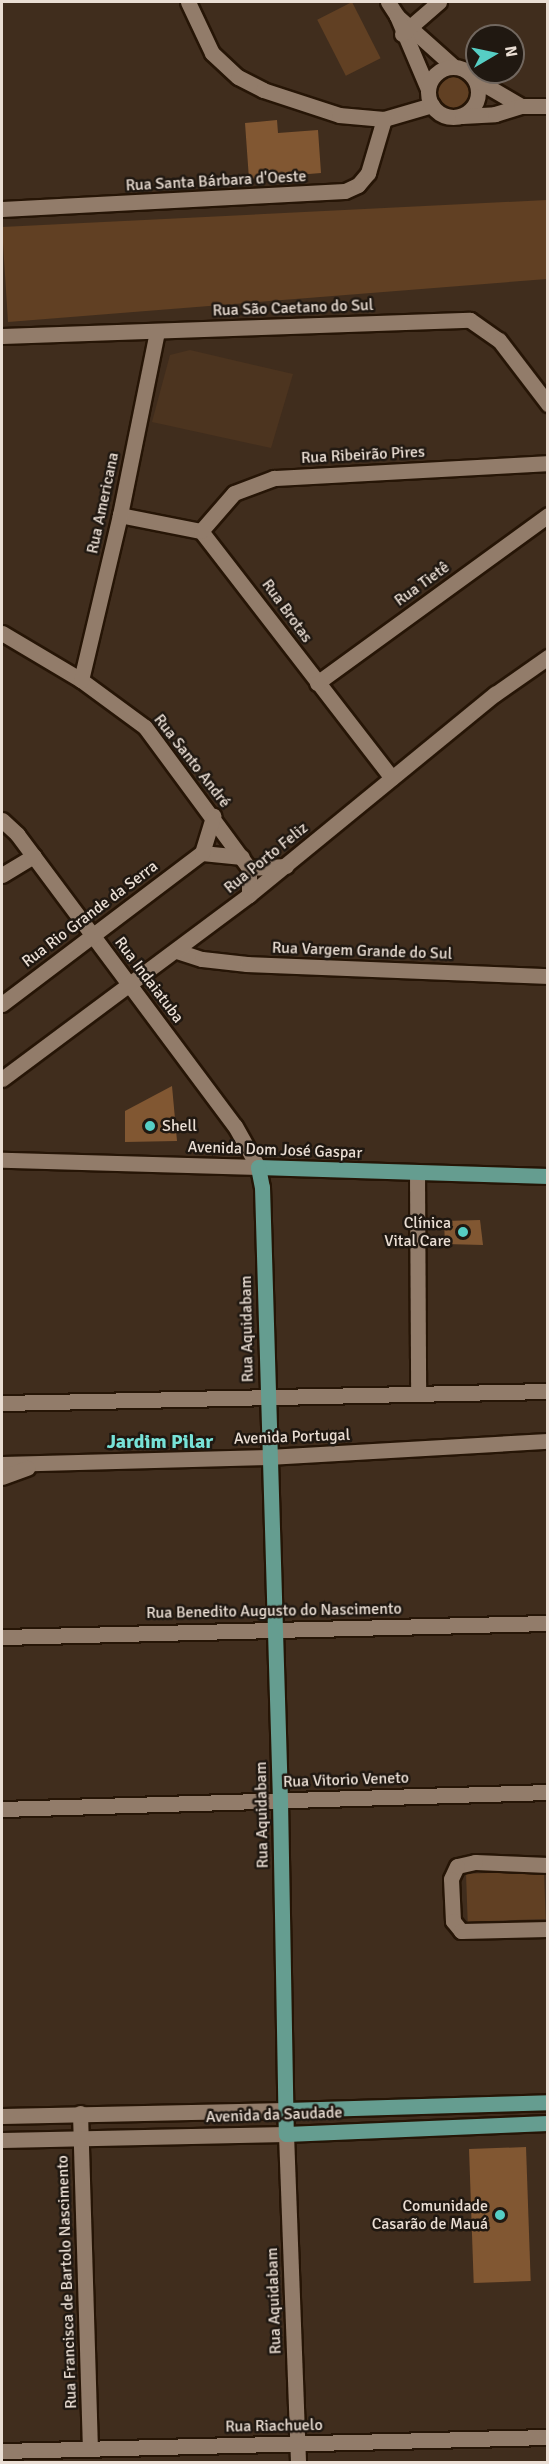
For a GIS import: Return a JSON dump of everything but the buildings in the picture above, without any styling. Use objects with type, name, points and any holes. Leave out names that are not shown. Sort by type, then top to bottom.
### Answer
[{"type":"main road","name":"Avenida Dom José Gaspar","points":[[258,1167],[548,1176]]},
{"type":"main road","name":"Rua Aquidabam","points":[[258,1167],[262,1187],[266,1398],[280,1800],[286,2134]]},
{"type":"main road","name":"Avenida da Saudade","points":[[286,2110],[548,2102]]},
{"type":"main road","name":"Avenida da Saudade","points":[[286,2134],[548,2123]]},
{"type":"street","points":[[188,2],[212,53],[238,77],[292,102],[339,115],[384,118],[432,105]]},
{"type":"street","points":[[388,2],[406,31],[432,105],[443,115],[460,117],[495,114],[521,106],[548,106]]},
{"type":"street","points":[[406,31],[439,2]]},
{"type":"street","points":[[406,31],[454,67],[465,70]]},
{"type":"street","points":[[428,89],[439,72],[454,67]]},
{"type":"street","points":[[460,117],[477,101],[475,84]]},
{"type":"street","points":[[484,84],[521,106]]},
{"type":"street","name":"Rua Santa Bárbara d'Oeste","points":[[2,209],[345,191],[358,185],[368,173],[384,118]]},
{"type":"street","name":"Rua São Caetano do Sul","points":[[2,336],[471,320],[499,340],[548,404]]},
{"type":"street","name":"Rua Americana","points":[[81,681],[120,515],[157,332]]},
{"type":"street","name":"Rua Ribeirão Pires","points":[[201,531],[234,493],[274,478],[548,463]]},
{"type":"street","points":[[120,515],[201,531]]},
{"type":"street","name":"Rua Tietê","points":[[317,683],[548,515]]},
{"type":"street","name":"Rua Brotas","points":[[201,531],[392,778]]},
{"type":"street","name":"Rua Santo André","points":[[2,633],[81,681],[145,727],[246,863]]},
{"type":"street","name":"Rua Porto Feliz","points":[[2,1079],[249,896],[392,778],[548,657]]},
{"type":"street","points":[[213,816],[202,854],[246,863],[286,866]]},
{"type":"street","name":"Rua Indaiatuba","points":[[2,820],[34,856],[246,1142],[258,1167]]},
{"type":"street","name":"Rua Rio Grande da Serra","points":[[2,1004],[92,934],[202,854]]},
{"type":"street","points":[[2,875],[34,856]]},
{"type":"street","points":[[246,863],[249,896]]},
{"type":"street","name":"Rua Vargem Grande do Sul","points":[[177,951],[229,963],[548,976]]},
{"type":"street","name":"Avenida Dom José Gaspar","points":[[2,1160],[258,1167]]},
{"type":"street","points":[[417,1172],[418,1393]]},
{"type":"street","points":[[2,1403],[548,1391]]},
{"type":"street","name":"Avenida Portugal","points":[[2,1464],[268,1457],[548,1441]]},
{"type":"street","points":[[2,1477],[40,1464]]},
{"type":"street","name":"Rua Benedito Augusto do Nascimento","points":[[2,1637],[273,1628],[548,1623]]},
{"type":"street","name":"Rua Vitorio Veneto","points":[[2,1809],[548,1792]]},
{"type":"street","points":[[548,1865],[475,1862],[457,1866],[451,1879],[453,1921],[461,1931],[548,1929]]},
{"type":"street","name":"Avenida da Saudade","points":[[2,2116],[286,2110]]},
{"type":"street","name":"Rua Francisca de Bartolo Nascimento","points":[[80,2114],[90,2449]]},
{"type":"street","name":"Avenida da Saudade","points":[[2,2140],[286,2134]]},
{"type":"street","name":"Rua Aquidabam","points":[[286,2134],[298,2463]]},
{"type":"street","name":"Rua Riachuelo","points":[[2,2451],[548,2437]]},
{"type":"shaded area","points":[[352,2],[381,58],[346,76],[317,20]]},
{"type":"shaded area","points":[[453,70],[465,74],[465,84],[473,84],[475,92],[469,108],[453,114],[437,108],[431,92],[437,76]]},
{"type":"shaded area","points":[[547,200],[547,279],[8,322],[2,227]]},
{"type":"shaded area","points":[[190,350],[293,374],[271,448],[152,422],[170,355]]},
{"type":"shaded area","points":[[544,1871],[546,1919],[468,1922],[466,1874]]},
{"type":"place","name":"Shell","points":[[150,1126]]},
{"type":"place","name":"Clínica Vital Care","points":[[463,1232]]},
{"type":"place","name":"Comunidade Casarão de Mauá","points":[[500,2215]]},
{"type":"district","name":"Jardim Pilar","points":[[160,1441]]}]
